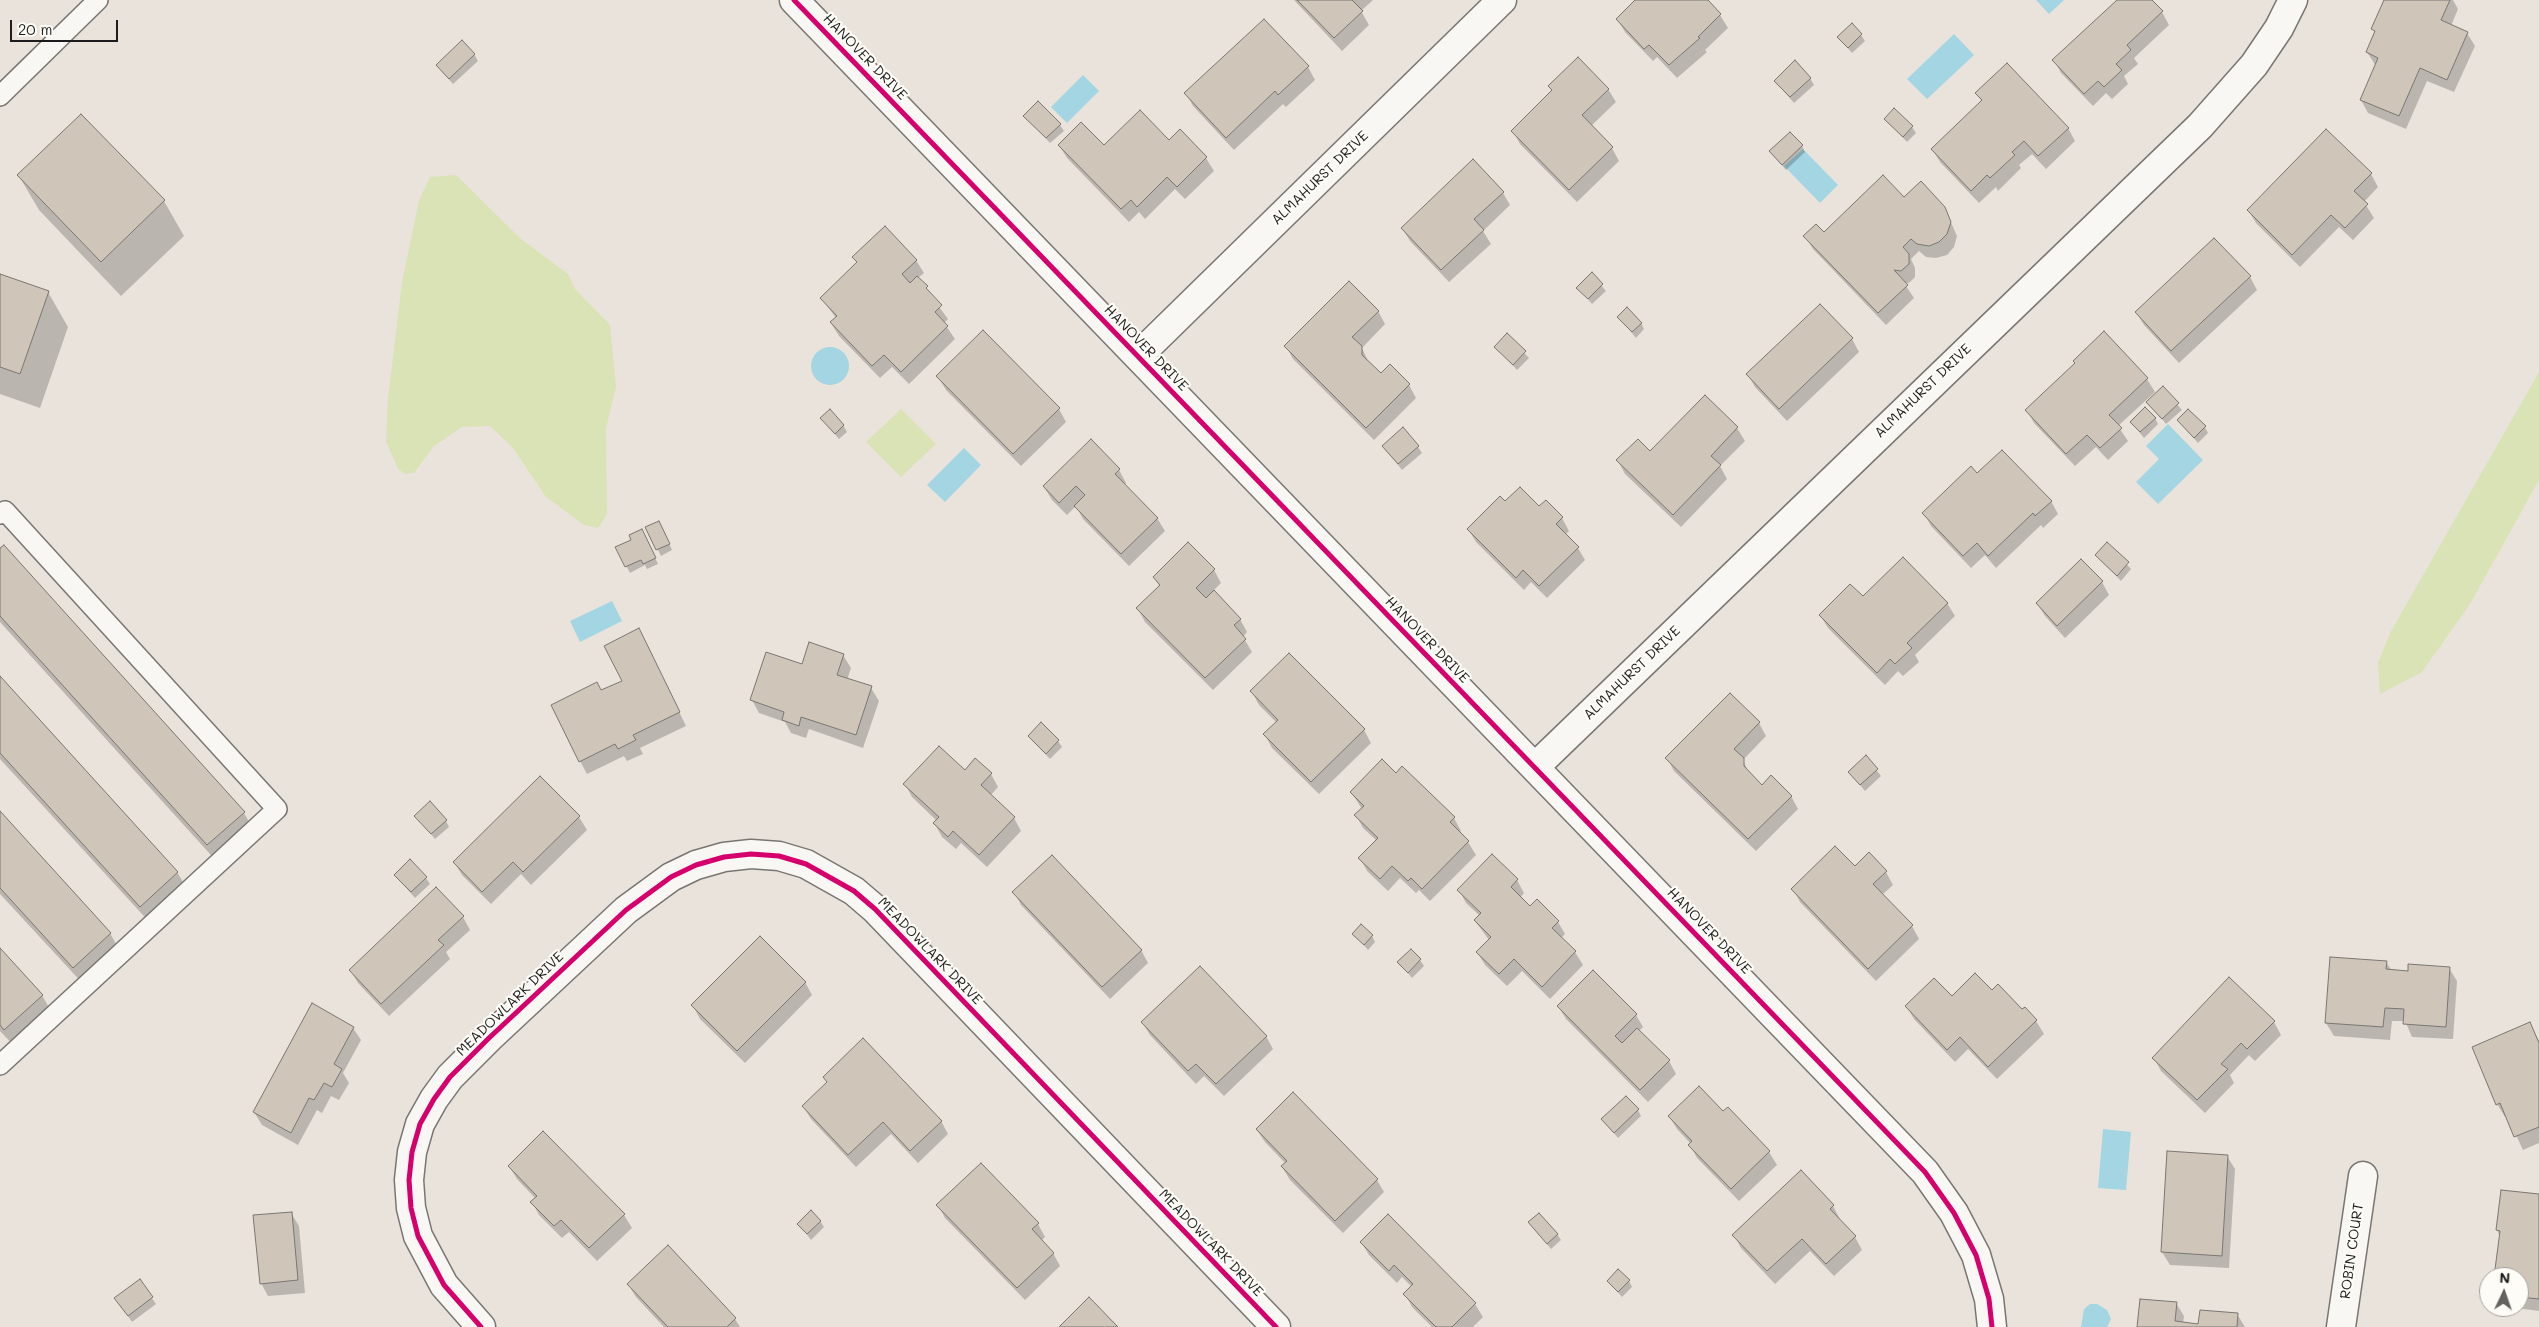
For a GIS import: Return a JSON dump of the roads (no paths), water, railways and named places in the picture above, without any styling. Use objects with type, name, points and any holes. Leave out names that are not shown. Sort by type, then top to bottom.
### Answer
[{"type":"street","name":"HANOVER DRIVE","points":[[794,0],[1925,1172],[1954,1213],[1976,1256],[1989,1298],[1992,1327]]},
{"type":"street","name":"ALMAHURST DRIVE","points":[[1138,356],[1502,0]]},
{"type":"street","name":"ALMAHURST DRIVE","points":[[1534,767],[2200,126],[2254,65],[2279,28],[2293,0]]},
{"type":"street","name":"MEADOWLARK DRIVE","points":[[481,1327],[444,1285],[421,1243],[411,1208],[409,1180],[412,1152],[420,1124],[434,1099],[450,1077],[489,1038],[626,910],[671,877],[696,865],[724,857],[751,854],[779,856],[806,864],[854,891],[875,909],[1276,1327]]},
{"type":"street","name":"ROBIN COURT","points":[[2341,1327],[2363,1176]]},
{"type":"lane","points":[[0,96],[98,0]]},
{"type":"lane","points":[[0,514],[5,511],[277,809],[0,1065]]},
{"type":"water","points":[[2036,0],[2064,0],[2049,14]]},
{"type":"water","points":[[1954,34],[1974,55],[1927,99],[1907,79]]},
{"type":"water","points":[[1083,75],[1099,91],[1067,123],[1051,107]]},
{"type":"water","points":[[1803,149],[1838,185],[1820,203],[1784,166]]},
{"type":"water","points":[[830,347],[844,352],[849,366],[844,380],[830,385],[816,380],[811,366],[816,352]]},
{"type":"water","points":[[2168,424],[2203,460],[2158,504],[2136,482],[2159,459],[2146,446]]},
{"type":"water","points":[[964,448],[981,465],[945,502],[927,485]]},
{"type":"water","points":[[612,601],[622,621],[580,642],[570,621]]},
{"type":"water","points":[[2103,1129],[2131,1132],[2126,1190],[2098,1188]]},
{"type":"water","points":[[2090,1304],[2097,1304],[2107,1310],[2111,1319],[2107,1327],[2081,1327],[2084,1309]]}]
